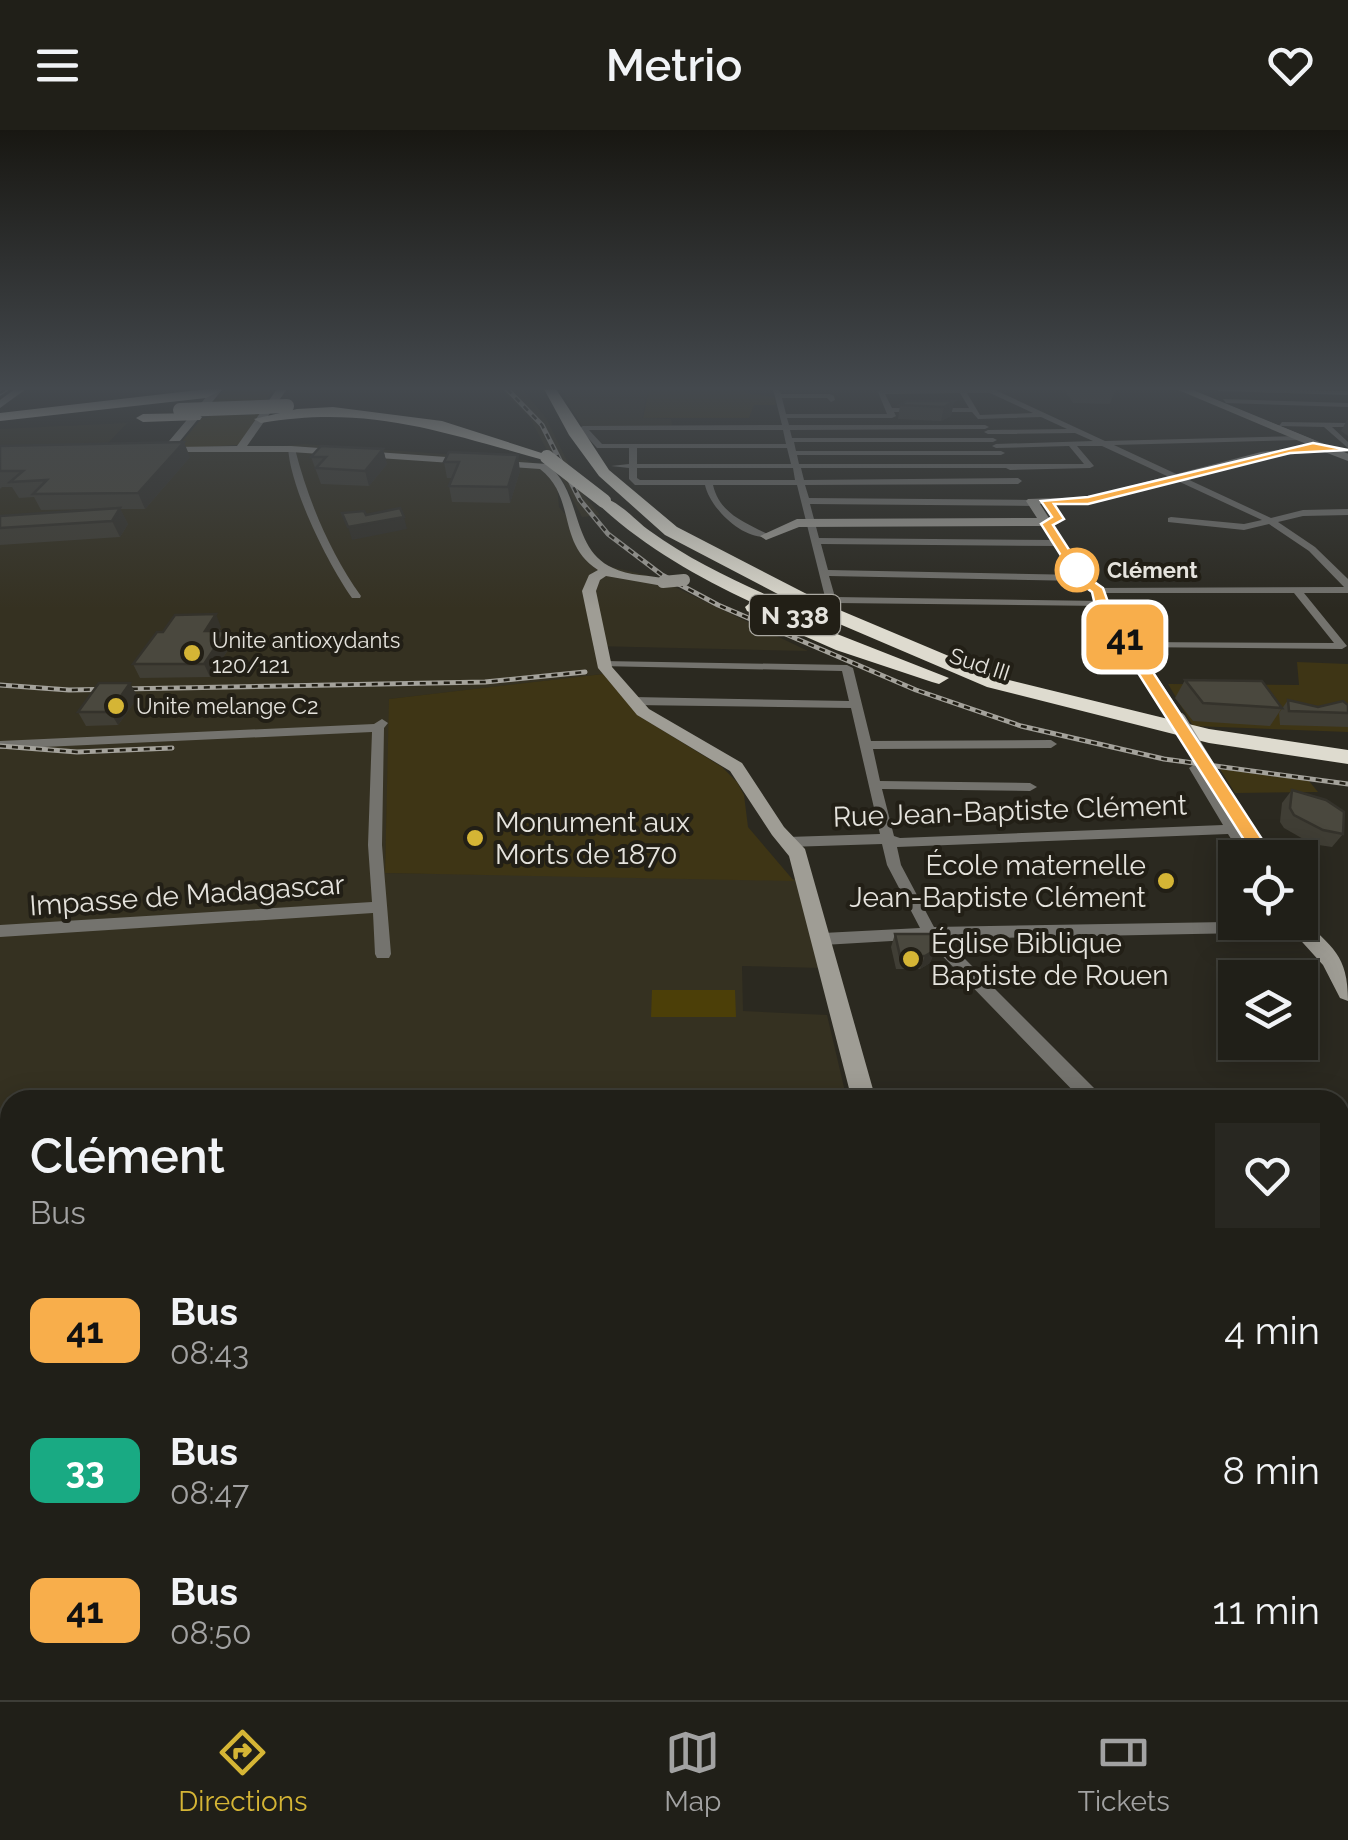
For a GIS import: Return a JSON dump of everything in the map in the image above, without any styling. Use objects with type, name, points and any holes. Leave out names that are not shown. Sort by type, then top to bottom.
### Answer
[{"type":"highway","name":"Sud III","points":[[554,462],[628,523],[702,570],[939,678],[1033,707],[1152,734],[1348,768]]},
{"type":"highway","name":"Sud III","points":[[597,462],[604,473],[682,538],[737,563],[776,588],[977,677],[1208,736],[1348,758]]},
{"type":"highway","points":[[689,580],[843,646],[939,678]]},
{"type":"street","points":[[296,462],[346,593]]},
{"type":"street","points":[[496,462],[551,471],[576,519],[582,552],[605,571],[662,582],[689,580]]},
{"type":"street","points":[[632,462],[632,480],[638,483],[1018,481]]},
{"type":"street","points":[[795,462],[831,602],[1348,588]]},
{"type":"street","points":[[709,484],[714,501],[737,523],[766,536],[785,526],[811,523],[1046,524],[1058,519],[1018,481],[1006,462]]},
{"type":"street","points":[[615,466],[1090,466],[1087,462]]},
{"type":"street","points":[[1144,462],[1273,522],[1312,549],[1348,588]]},
{"type":"street","points":[[805,501],[1083,501],[1239,462]]},
{"type":"street","points":[[1171,520],[1232,527],[1273,522],[1303,513],[1348,512]]},
{"type":"street","points":[[1046,524],[1082,578],[1100,597],[1253,840]]},
{"type":"street","points":[[815,541],[1059,543]]},
{"type":"street","points":[[605,571],[594,578],[589,591],[603,664],[632,701],[660,724],[736,767],[798,854],[861,1090]]},
{"type":"street","points":[[824,573],[1082,578]]},
{"type":"street","points":[[1130,645],[1342,646],[1298,592]]},
{"type":"street","points":[[603,664],[847,668],[894,865],[930,933],[1084,1090]]},
{"type":"street","points":[[632,701],[856,705]]},
{"type":"street","points":[[0,745],[380,726],[378,907],[383,954]]},
{"type":"street","points":[[865,745],[1051,744]]},
{"type":"street","points":[[1195,768],[1239,840]]},
{"type":"street","points":[[875,785],[1030,787]]},
{"type":"street","name":"Rue Jean-Baptiste Clément","points":[[788,842],[888,839],[898,843],[1232,829]]},
{"type":"street","name":"Impasse de Madagascar","points":[[0,932],[378,907]]},
{"type":"street","points":[[823,939],[1218,925]]},
{"type":"street","points":[[1312,940],[1330,959],[1348,992]]},
{"type":"shaded area","points":[[0,462],[531,462],[556,473],[559,507],[582,534],[588,551],[607,566],[654,577],[808,651],[593,646],[603,674],[390,699],[385,873],[796,879],[823,968],[742,966],[743,1011],[827,1015],[845,1090],[0,1090]]},
{"type":"shaded area","points":[[553,462],[568,462],[583,494],[600,515],[582,517]]},
{"type":"shaded area","points":[[1297,662],[1348,664],[1348,732],[1193,726],[1168,684],[1299,685]]},
{"type":"shaded area","points":[[603,674],[639,716],[722,767],[737,782],[744,795],[748,827],[794,881],[385,873],[389,699]]},
{"type":"shaded area","points":[[1220,769],[1309,781],[1318,792],[1235,793]]},
{"type":"shaded area","points":[[652,990],[735,990],[736,1017],[651,1017]]},
{"type":"building","points":[[0,462],[166,462],[138,493],[33,494],[47,480],[10,482],[23,471],[0,471]]},
{"type":"building","points":[[321,462],[372,462],[365,471],[316,468]]},
{"type":"building","points":[[459,462],[516,462],[508,487],[449,486]]},
{"type":"building","points":[[120,508],[112,521],[0,528],[0,516]]},
{"type":"building","points":[[400,508],[404,517],[348,527],[342,513],[364,511],[366,515]]},
{"type":"building","points":[[216,614],[205,631],[226,631],[204,664],[133,664],[175,615]]},
{"type":"building","points":[[1185,680],[1262,681],[1282,708],[1203,703]]},
{"type":"building","points":[[99,683],[130,683],[110,712],[78,712]]},
{"type":"building","points":[[1288,700],[1318,707],[1343,701],[1348,705],[1348,713],[1289,711]]},
{"type":"building","points":[[1292,790],[1326,800],[1344,812],[1343,834],[1323,830],[1294,815],[1290,808]]},
{"type":"building","points":[[895,934],[931,934],[935,950],[925,956],[900,956]]},
{"type":"railway","points":[[561,462],[580,500],[608,534],[662,575],[718,605],[916,690],[1021,726],[1164,759],[1348,784]]},
{"type":"railway","points":[[0,685],[69,690],[485,682],[585,672]]},
{"type":"railway","points":[[0,746],[77,752],[172,748]]},
{"type":"bus line","name":"41","points":[[1232,462],[1088,500],[1047,501],[1058,521],[1046,524],[1082,578],[1098,590],[1102,605],[1254,840]]},
{"type":"place","name":"Clément","points":[[1077,570]]},
{"type":"place","name":"Unite antioxydants 120/121","points":[[192,653]]},
{"type":"place","name":"Unite melange C2","points":[[116,706]]},
{"type":"place","name":"Monument aux Morts de 1870","points":[[475,838]]},
{"type":"place","name":"École maternelle Jean-Baptiste Clément","points":[[1166,881]]},
{"type":"place","name":"Église Biblique Baptiste de Rouen","points":[[911,959]]}]
